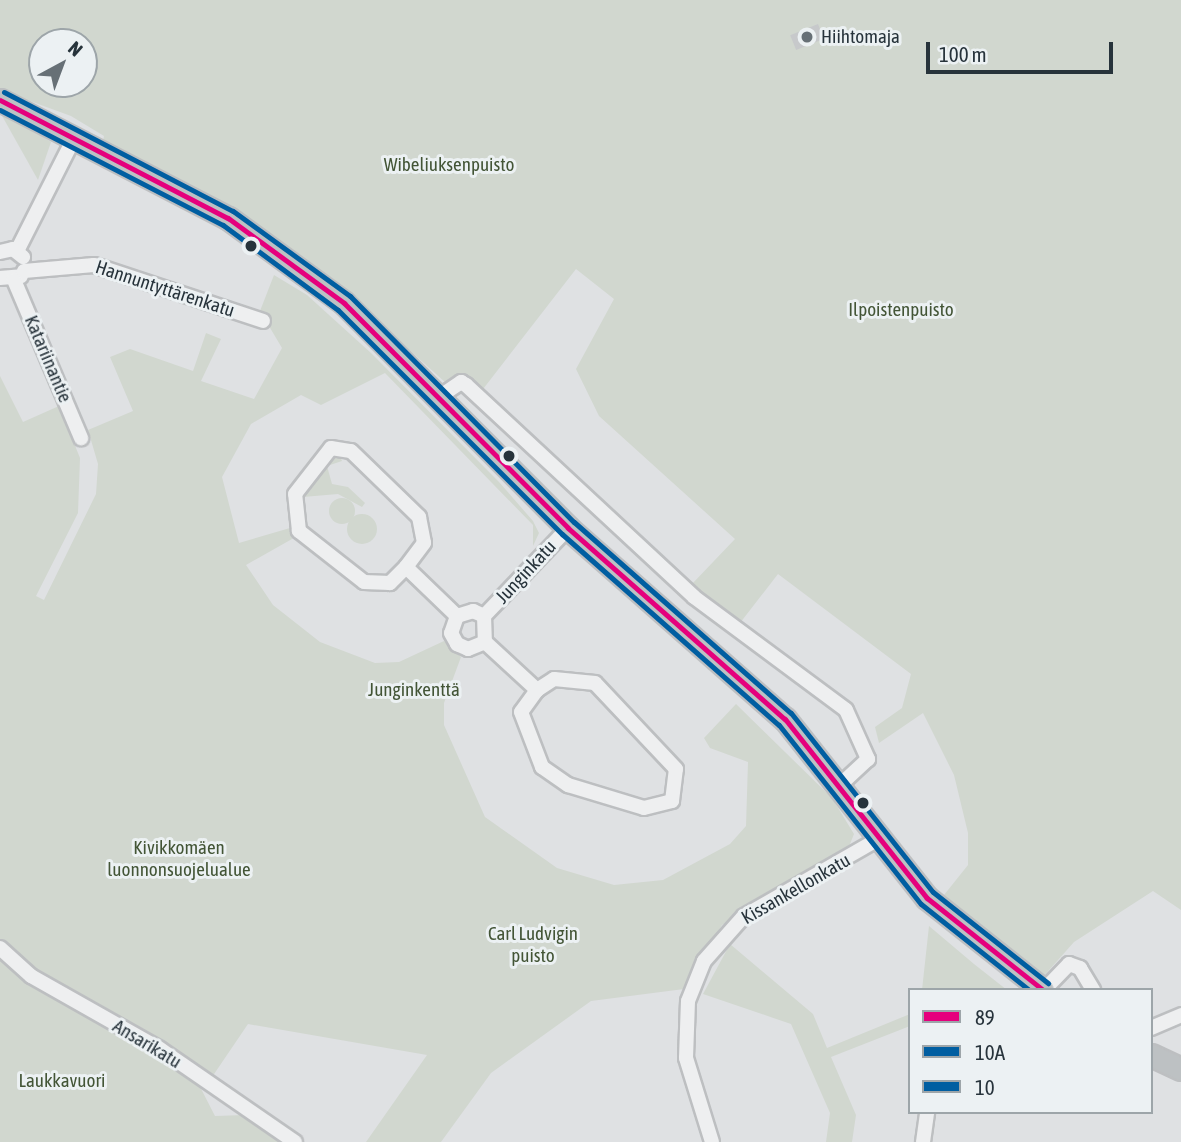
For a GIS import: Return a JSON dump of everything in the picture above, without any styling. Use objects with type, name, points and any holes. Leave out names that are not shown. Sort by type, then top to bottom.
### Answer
[{"type":"main road","points":[[0,100],[75,136],[281,254],[344,303],[568,528],[785,719],[841,785],[880,838],[958,927],[1040,988]]},
{"type":"main road","points":[[1153,1056],[1181,1069]]},
{"type":"street","points":[[0,252],[17,251],[75,136]]},
{"type":"street","name":"Katariinantie","points":[[17,251],[13,276],[82,438]]},
{"type":"street","name":"Hannuntyttärenkatu","points":[[13,276],[94,265],[263,321]]},
{"type":"street","points":[[439,397],[461,382],[466,385],[694,597],[846,710],[868,759],[841,785]]},
{"type":"street","points":[[351,451],[416,513],[424,543],[406,567],[390,583],[364,582],[304,537],[295,494],[325,452],[351,451]]},
{"type":"street","name":"Junginkatu","points":[[484,616],[568,528]]},
{"type":"street","points":[[406,567],[457,616]]},
{"type":"street","points":[[467,611],[484,616],[490,632],[485,642],[468,649],[457,644],[451,627],[457,616],[467,611]]},
{"type":"street","points":[[485,642],[537,690]]},
{"type":"street","points":[[554,679],[595,684],[676,769],[672,801],[644,808],[548,773],[522,718],[537,690],[554,679]]},
{"type":"street","name":"Kissankellonkatu","points":[[712,1142],[686,1058],[688,1001],[704,961],[744,916],[880,838]]},
{"type":"street","name":"Ansarikatu","points":[[0,948],[31,976],[160,1049],[295,1142]]},
{"type":"street","points":[[1045,988],[1069,964],[1080,968],[1092,988]]},
{"type":"street","points":[[1153,1027],[1181,1015]]},
{"type":"street","points":[[923,1142],[926,1114]]},
{"type":"green space","name":"Ilpoistenpuisto","points":[[0,0],[1181,0],[1181,910],[1153,891],[1074,942],[1042,978],[944,895],[968,865],[968,833],[954,775],[923,713],[879,743],[875,727],[902,708],[911,674],[778,574],[740,623],[692,584],[735,539],[599,416],[576,369],[614,299],[576,269],[480,393],[465,375],[446,383],[365,310],[218,202],[103,141],[104,136],[71,116],[0,90]]},
{"type":"green space","points":[[4,112],[51,142],[38,180],[1,114]]},
{"type":"green space","points":[[274,275],[307,295],[371,353],[499,482],[533,521],[539,533],[533,546],[533,525],[385,373],[321,405],[301,395],[251,424],[222,477],[239,543],[290,528],[292,539],[246,565],[273,605],[320,642],[375,663],[399,662],[444,641],[461,657],[444,703],[444,725],[485,817],[557,868],[614,885],[663,880],[730,844],[746,826],[748,762],[710,748],[704,738],[736,704],[832,798],[854,834],[848,849],[722,925],[684,989],[591,1001],[491,1073],[441,1142],[366,1142],[427,1055],[248,1024],[210,1080],[21,963],[0,942],[0,376],[23,422],[59,406],[80,458],[78,513],[36,596],[44,600],[96,494],[98,464],[88,430],[133,411],[110,357],[130,349],[193,371],[206,333],[221,339],[201,381],[254,399],[282,348],[260,311]]},
{"type":"green space","points":[[339,454],[342,461],[327,466],[332,484],[348,487],[365,503],[362,507],[338,494],[303,497],[309,481]]},
{"type":"green space","points":[[342,498],[351,502],[355,511],[351,520],[342,524],[333,520],[329,511],[333,502]]},
{"type":"green space","points":[[362,514],[368,515],[376,523],[376,535],[368,543],[362,544],[356,543],[348,535],[347,529],[348,523],[356,515]]},
{"type":"green space","points":[[929,926],[1004,988],[922,988]]},
{"type":"green space","points":[[730,944],[813,1014],[827,1048],[908,1015],[908,1027],[831,1057],[856,1115],[852,1142],[826,1142],[830,1113],[791,1024],[703,994]]},
{"type":"green space","name":"Laukkavuori","points":[[0,955],[196,1079],[215,1116],[245,1115],[285,1142],[0,1142]]},
{"type":"building","name":"Hiihtomaja","points":[[818,24],[824,39],[796,50],[790,35]]},
{"type":"transit line","name":"10","points":[[4,92],[233,211],[350,296],[574,522],[791,713],[933,892],[1048,983]]},
{"type":"transit line","name":"89","points":[[0,100],[228,218],[344,303],[568,528],[785,719],[927,898],[1040,988]]},
{"type":"transit line","name":"10A","points":[[0,110],[223,225],[338,310],[562,534],[779,725],[921,904],[1026,988]]},
{"type":"place","name":"Hiihtomaja","points":[[807,37]]},
{"type":"park label","name":"Wibeliuksenpuisto","points":[[449,165]]},
{"type":"park label","name":"Junginkenttä","points":[[414,690]]},
{"type":"park label","name":"Kivikkomäen luonnonsuojelualue","points":[[179,859]]},
{"type":"park label","name":"Carl Ludvigin puisto","points":[[533,945]]}]
